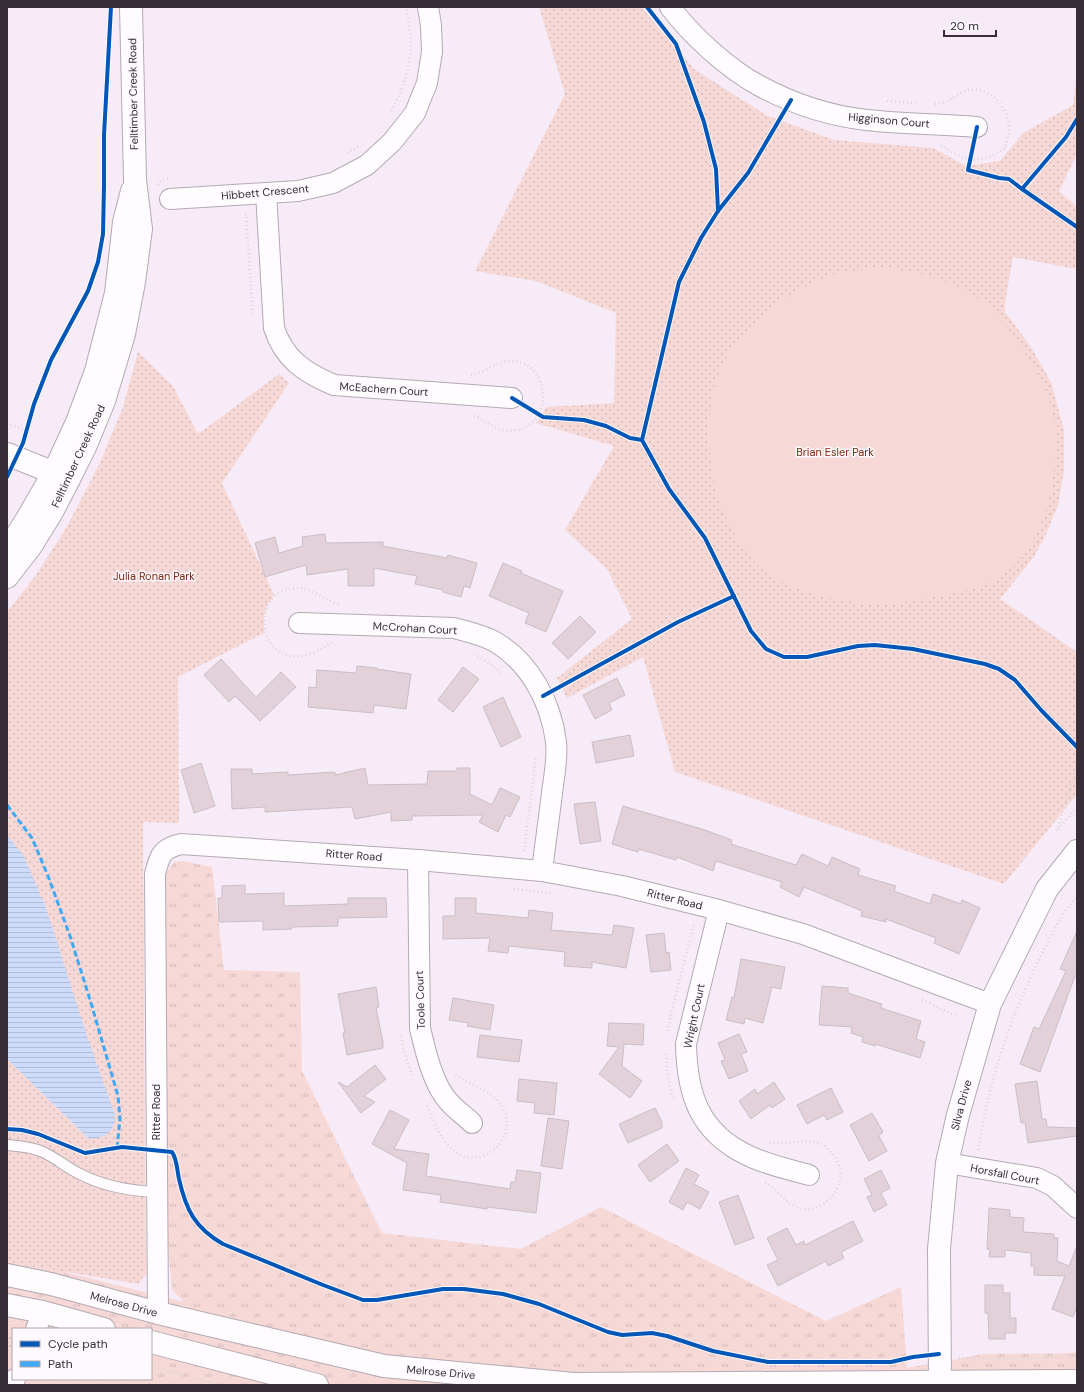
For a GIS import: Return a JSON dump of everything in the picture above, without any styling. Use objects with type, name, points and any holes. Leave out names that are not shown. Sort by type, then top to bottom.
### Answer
[{"type":"main road","name":"Felltimber Creek Road","points":[[7,577],[31,546],[52,512],[79,415],[96,370],[116,293],[124,222],[135,180],[131,7]]},
{"type":"main road","points":[[12,456],[61,476]]},
{"type":"main road","name":"Felltimber Creek Road","points":[[7,550],[27,519],[61,476]]},
{"type":"main road","name":"Silva Drive","points":[[940,1383],[939,1249],[947,1163],[958,1115],[990,1004],[1047,889],[1077,851]]},
{"type":"main road","name":"Melrose Drive","points":[[7,1275],[51,1284],[158,1313],[384,1366],[566,1383],[725,1384],[1077,1381]]},
{"type":"main road","points":[[40,1320],[51,1284]]},
{"type":"main road","points":[[7,1305],[40,1320],[97,1328]]},
{"type":"main road","points":[[158,1313],[153,1343],[317,1385]]},
{"type":"street","name":"Hibbett Crescent","points":[[164,194],[266,202],[298,191],[333,183],[367,165],[392,142],[415,113],[426,83],[432,52],[431,25],[428,7]]},
{"type":"street","name":"Higginson Court","points":[[670,7],[683,24],[727,64],[758,85],[791,100],[818,110],[868,120],[977,127]]},
{"type":"street","name":"McEachern Court","points":[[266,202],[274,328],[282,346],[303,370],[334,385],[512,398]]},
{"type":"street","name":"McCrohan Court","points":[[299,622],[454,628],[477,634],[497,643],[514,656],[530,674],[543,696],[552,719],[556,743],[555,769],[542,871]]},
{"type":"street","name":"Ritter Road","points":[[158,1313],[155,874],[159,857],[169,847],[181,844],[418,860],[542,871],[622,886],[717,919],[803,934],[990,1004]]},
{"type":"street","name":"Toole Court","points":[[418,860],[420,1028],[425,1052],[436,1082],[448,1102],[472,1123]]},
{"type":"street","name":"Wright Court","points":[[717,919],[686,1044],[686,1062],[690,1085],[696,1104],[716,1134],[729,1144],[747,1155],[768,1164],[809,1175]]},
{"type":"street","name":"Horsfall Court","points":[[947,1163],[1038,1178],[1053,1186],[1077,1208]]},
{"type":"lane","points":[[7,1145],[24,1147],[42,1152],[79,1174],[96,1181],[138,1191],[157,1192]]},
{"type":"path","points":[[390,113],[404,83],[408,65],[411,40],[406,7]]},
{"type":"path","points":[[969,165],[977,127]]},
{"type":"path","points":[[342,156],[361,144]]},
{"type":"path","points":[[164,194],[158,184],[162,179],[178,178]]},
{"type":"path","points":[[239,214],[246,214],[266,202]]},
{"type":"path","points":[[246,214],[254,322]]},
{"type":"path","points":[[469,375],[480,374],[495,365],[508,362],[520,362],[531,369],[540,383],[544,400],[541,416],[523,428],[507,431],[496,428],[471,414]]},
{"type":"path","points":[[512,398],[541,416]]},
{"type":"path","points":[[7,424],[26,431]]},
{"type":"path","points":[[12,456],[23,443],[28,424]]},
{"type":"path","points":[[333,643],[307,655],[292,656],[280,652],[272,646],[266,636],[264,627],[266,608],[271,600],[280,592],[290,588],[305,588],[331,602],[345,605]]},
{"type":"path","points":[[472,653],[489,663],[508,678]]},
{"type":"path","points":[[524,851],[536,753]]},
{"type":"path","points":[[1077,763],[1057,831],[1077,807]]},
{"type":"path","points":[[513,889],[552,893]]},
{"type":"path","points":[[978,1151],[987,1104],[1008,1033],[1018,1007],[1038,961],[1060,918],[1077,897]]},
{"type":"path","points":[[668,1034],[671,1014],[694,923],[717,919]]},
{"type":"path","points":[[920,999],[956,1016]]},
{"type":"path","points":[[666,1048],[667,1074],[673,1099]]},
{"type":"path","points":[[761,1141],[780,1144],[811,1142],[823,1145],[839,1163],[841,1176],[831,1199],[822,1206],[808,1209],[799,1208],[792,1204],[783,1198],[773,1188],[763,1182]]},
{"type":"path","points":[[939,1354],[962,1358],[1077,1357]]},
{"type":"path","points":[[152,1366],[220,1385]]},
{"type":"green space","name":"Brian Esler Park","points":[[539,7],[641,7],[694,69],[766,115],[834,140],[933,148],[966,166],[1000,161],[1023,133],[1073,105],[1077,73],[1077,154],[1059,191],[1077,207],[1077,269],[1013,257],[1005,303],[1005,312],[1029,344],[1051,382],[1064,430],[1064,471],[1058,505],[1047,532],[1034,557],[1000,599],[1077,652],[1077,794],[1004,884],[675,772],[643,657],[567,698],[557,678],[632,619],[607,569],[565,530],[614,446],[536,423],[546,407],[614,403],[616,313],[536,281],[475,271],[565,94]]},
{"type":"green space","points":[[883,268],[908,271],[932,277],[954,285],[982,300],[988,306],[1005,324],[1018,342],[1044,387],[1052,409],[1056,444],[1051,490],[1040,527],[1027,550],[1011,569],[1000,577],[982,586],[969,590],[908,602],[872,604],[815,595],[793,587],[773,577],[756,564],[746,552],[730,527],[719,500],[710,456],[709,419],[715,383],[725,360],[733,347],[756,321],[784,299],[814,282],[842,272]]},
{"type":"green space","name":"Julia Ronan Park","points":[[138,352],[173,386],[198,434],[279,374],[289,383],[222,483],[274,595],[266,608],[264,633],[178,677],[179,823],[143,822],[146,1274],[138,1284],[61,1271],[7,1264],[7,612],[36,575],[65,530],[99,465],[123,407]]},
{"type":"green space","points":[[183,861],[212,867],[224,970],[300,972],[302,1071],[382,1233],[521,1249],[601,1207],[826,1321],[901,1287],[907,1368],[984,1354],[1077,1353],[1077,1385],[7,1385],[7,1361],[12,1348],[12,1380],[152,1380],[152,1328],[12,1328],[12,1335],[7,1334],[7,1264],[61,1271],[184,1302],[172,1289],[168,1248],[164,883],[166,873],[174,862]]},
{"type":"green space","points":[[7,1334],[12,1335],[12,1348],[7,1361]]},
{"type":"water","points":[[7,835],[24,856],[46,908],[88,1039],[115,1115],[111,1130],[104,1136],[89,1139],[7,1059]]},
{"type":"building","points":[[325,534],[326,543],[383,542],[383,546],[447,558],[448,555],[477,563],[470,588],[464,586],[461,597],[443,592],[443,590],[415,584],[417,576],[374,568],[374,586],[348,586],[348,569],[307,575],[306,565],[265,577],[255,543],[275,537],[279,553],[303,546],[302,537]]},
{"type":"building","points":[[503,563],[522,571],[521,573],[563,591],[546,632],[525,623],[529,613],[489,596]]},
{"type":"building","points":[[580,616],[596,632],[568,659],[552,643]]},
{"type":"building","points":[[221,659],[256,697],[281,672],[296,687],[260,721],[235,696],[229,702],[204,675]]},
{"type":"building","points":[[357,666],[411,674],[406,709],[374,705],[373,713],[308,707],[309,687],[316,688],[317,670],[356,673]]},
{"type":"building","points":[[463,667],[479,679],[453,712],[438,700]]},
{"type":"building","points":[[617,678],[625,695],[609,703],[612,710],[595,719],[583,695]]},
{"type":"building","points":[[503,697],[521,737],[501,747],[483,707]]},
{"type":"building","points":[[630,735],[634,756],[596,763],[592,742]]},
{"type":"building","points":[[201,763],[215,806],[194,813],[181,770]]},
{"type":"building","points":[[365,768],[368,785],[427,784],[428,771],[457,771],[457,768],[470,768],[470,794],[492,805],[500,788],[520,797],[510,817],[506,815],[498,832],[479,822],[483,815],[412,816],[412,820],[391,821],[391,812],[355,819],[352,807],[265,812],[265,807],[232,809],[231,769],[252,769],[252,774],[288,772],[288,775],[335,772],[335,775]]},
{"type":"building","points":[[595,802],[601,841],[580,844],[574,804]]},
{"type":"building","points":[[623,806],[705,830],[732,840],[731,844],[796,865],[802,854],[828,866],[832,857],[860,869],[858,875],[896,886],[894,891],[930,904],[933,894],[961,904],[962,900],[980,908],[959,954],[934,943],[936,938],[886,919],[886,922],[861,916],[862,911],[804,887],[799,897],[780,887],[782,882],[716,861],[713,871],[677,857],[676,860],[639,849],[638,852],[612,844]]},
{"type":"building","points":[[245,885],[245,894],[284,893],[284,906],[348,904],[348,898],[386,898],[387,917],[338,918],[338,926],[292,927],[292,929],[263,930],[263,921],[219,922],[218,898],[222,898],[222,886]]},
{"type":"building","points":[[455,898],[476,898],[476,913],[528,918],[529,910],[553,913],[551,930],[612,935],[614,925],[634,928],[626,968],[592,962],[592,968],[564,966],[565,952],[509,946],[508,953],[488,951],[490,938],[443,939],[443,916],[455,916]]},
{"type":"building","points":[[1077,931],[1077,976],[1075,976],[1040,1072],[1020,1064],[1034,1027],[1039,1029],[1066,971],[1060,969]]},
{"type":"building","points":[[664,933],[666,953],[669,952],[671,970],[651,972],[646,935]]},
{"type":"building","points":[[741,959],[785,967],[781,989],[772,987],[763,1023],[745,1018],[744,1024],[726,1020],[732,997],[734,998]]},
{"type":"building","points":[[822,986],[848,988],[848,993],[882,1004],[881,1008],[921,1021],[916,1039],[925,1042],[920,1058],[875,1044],[875,1046],[862,1042],[863,1037],[851,1033],[852,1027],[819,1025]]},
{"type":"building","points":[[376,987],[379,1007],[376,1008],[383,1048],[347,1055],[343,1033],[345,1033],[338,994]]},
{"type":"building","points":[[453,998],[494,1005],[490,1030],[467,1026],[469,1023],[449,1020]]},
{"type":"building","points":[[609,1023],[644,1024],[643,1045],[624,1044],[622,1066],[642,1081],[630,1098],[599,1074],[619,1047],[607,1046]]},
{"type":"building","points":[[739,1034],[747,1052],[741,1054],[748,1071],[729,1079],[721,1061],[725,1060],[718,1043]]},
{"type":"building","points":[[480,1035],[522,1040],[519,1062],[477,1057]]},
{"type":"building","points":[[375,1065],[386,1079],[364,1096],[375,1102],[361,1113],[338,1082],[347,1087]]},
{"type":"building","points":[[519,1079],[557,1083],[554,1115],[534,1113],[535,1103],[517,1101]]},
{"type":"building","points":[[1037,1081],[1042,1119],[1046,1119],[1047,1127],[1077,1128],[1077,1136],[1028,1143],[1025,1123],[1021,1123],[1015,1084]]},
{"type":"building","points":[[774,1082],[785,1099],[772,1108],[770,1105],[751,1119],[739,1101],[755,1089],[757,1094]]},
{"type":"building","points":[[831,1088],[843,1112],[827,1120],[824,1115],[807,1124],[797,1105]]},
{"type":"building","points":[[655,1108],[662,1122],[662,1128],[628,1143],[619,1124]]},
{"type":"building","points":[[390,1110],[409,1120],[394,1149],[429,1154],[426,1176],[510,1189],[511,1182],[515,1182],[517,1170],[541,1173],[536,1213],[487,1207],[487,1209],[440,1202],[441,1195],[403,1190],[407,1163],[372,1144]]},
{"type":"building","points":[[872,1113],[883,1132],[879,1136],[887,1151],[869,1161],[850,1125]]},
{"type":"building","points":[[548,1118],[569,1121],[562,1169],[541,1166]]},
{"type":"building","points":[[667,1144],[679,1161],[650,1182],[638,1165]]},
{"type":"building","points":[[686,1168],[699,1175],[694,1184],[709,1192],[700,1209],[687,1202],[683,1210],[669,1202]]},
{"type":"building","points":[[881,1170],[890,1188],[881,1193],[887,1205],[874,1212],[867,1197],[872,1195],[864,1179]]},
{"type":"building","points":[[738,1195],[754,1238],[735,1245],[719,1202]]},
{"type":"building","points":[[989,1208],[1010,1210],[1010,1217],[1024,1218],[1023,1232],[1054,1234],[1054,1238],[1058,1238],[1057,1261],[1069,1266],[1077,1248],[1077,1306],[1073,1317],[1052,1309],[1065,1276],[1034,1275],[1034,1266],[1031,1266],[1031,1253],[1005,1250],[1005,1257],[989,1257],[990,1250],[987,1249]]},
{"type":"building","points":[[853,1221],[863,1241],[841,1252],[844,1258],[828,1266],[826,1261],[778,1286],[767,1265],[778,1260],[767,1238],[787,1228],[796,1245],[804,1241],[805,1245]]},
{"type":"building","points":[[985,1285],[1003,1285],[1003,1293],[1010,1293],[1010,1318],[1016,1318],[1016,1333],[1005,1333],[1005,1339],[989,1339],[988,1313],[985,1313]]},
{"type":"marked path","points":[[7,805],[32,838],[70,936],[118,1096],[120,1119],[117,1148]]},
{"type":"cycle path","points":[[7,477],[23,443],[34,404],[51,360],[88,291],[98,262],[103,234],[104,135],[111,7]]},
{"type":"cycle path","points":[[647,7],[676,44],[704,122],[716,169],[718,211]]},
{"type":"cycle path","points":[[791,100],[748,173],[718,211],[701,238],[679,282],[642,440],[669,489],[705,538],[751,631],[766,649],[784,657],[807,657],[858,646],[875,645],[913,649],[985,664],[999,669],[1015,680],[1041,710],[1077,747]]},
{"type":"cycle path","points":[[977,127],[968,170],[1009,179],[1022,189],[1066,137],[1077,119]]},
{"type":"cycle path","points":[[1022,189],[1077,227]]},
{"type":"cycle path","points":[[512,398],[543,417],[584,420],[606,426],[630,438],[642,440]]},
{"type":"cycle path","points":[[543,696],[678,622],[734,596]]},
{"type":"cycle path","points":[[7,1129],[22,1130],[38,1134],[85,1153],[122,1147],[172,1152],[176,1161],[182,1190],[189,1209],[199,1225],[213,1238],[223,1244],[363,1300],[377,1300],[443,1289],[464,1289],[503,1294],[539,1304],[608,1332],[622,1335],[652,1333],[667,1336],[713,1351],[768,1362],[891,1362],[913,1357],[939,1354]]}]
